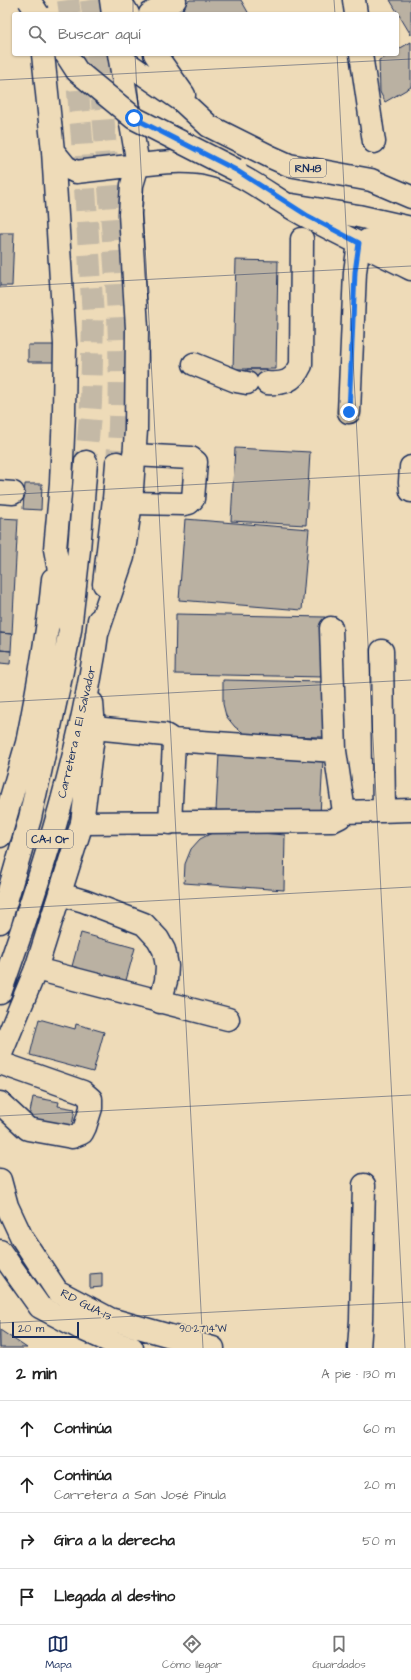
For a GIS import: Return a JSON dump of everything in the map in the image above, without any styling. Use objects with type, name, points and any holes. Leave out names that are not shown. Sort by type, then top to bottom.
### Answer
[{"type":"main road","points":[[29,0],[37,12]]},
{"type":"main road","points":[[35,0],[38,12]]},
{"type":"main road","points":[[111,0],[113,12]]},
{"type":"main road","points":[[120,0],[127,12]]},
{"type":"main road","points":[[154,12],[175,0]]},
{"type":"main road","points":[[354,0],[356,12]]},
{"type":"main road","points":[[0,836],[27,743],[48,627],[61,483],[65,344],[46,56]]},
{"type":"main road","points":[[67,56],[77,71],[134,118],[236,170],[300,210],[354,240],[411,268]]},
{"type":"main road","points":[[0,1056],[36,969],[82,823],[94,728],[104,686],[131,503],[126,459],[136,430],[137,328],[130,214],[132,185],[138,166],[117,56]]},
{"type":"main road","name":"RN-18","points":[[118,56],[182,101],[209,126],[252,148],[289,165],[371,180],[411,198]]},
{"type":"main road","points":[[156,56],[177,86],[209,126]]},
{"type":"main road","points":[[362,56],[374,142]]},
{"type":"main road","points":[[53,151],[66,167],[76,172],[187,162],[211,165],[228,170],[296,210],[358,216],[411,228]]},
{"type":"main road","points":[[194,364],[236,381],[257,383],[281,384],[289,380],[297,373],[301,365],[302,239]]},
{"type":"main road","points":[[354,240],[392,243],[411,251]]},
{"type":"main road","points":[[349,412],[355,272],[354,240]]},
{"type":"main road","points":[[126,459],[192,458],[196,462],[193,499],[190,503],[131,503]]},
{"type":"main road","name":"Carretera a El Salvador","points":[[0,993],[41,871],[67,779],[90,682],[114,499],[126,459]]},
{"type":"main road","name":"CA-1 Or","points":[[0,922],[30,818],[70,630],[79,550],[86,462]]},
{"type":"main road","points":[[411,467],[411,491]]},
{"type":"main road","points":[[55,549],[70,630]]},
{"type":"main road","points":[[97,634],[123,557]]},
{"type":"main road","points":[[82,823],[332,821],[340,817],[344,812],[335,751],[331,628]]},
{"type":"main road","points":[[382,651],[384,811]]},
{"type":"main road","points":[[27,743],[60,681]]},
{"type":"main road","points":[[90,682],[94,728]]},
{"type":"main road","points":[[94,728],[165,735],[174,742],[170,823]]},
{"type":"main road","points":[[172,740],[335,751]]},
{"type":"main road","points":[[344,812],[411,810]]},
{"type":"main road","points":[[60,894],[84,901],[144,924],[158,939],[164,950],[166,966],[166,982],[160,1002]]},
{"type":"main road","points":[[36,969],[228,1019]]},
{"type":"main road","points":[[0,1063],[83,1092],[91,1099],[91,1108],[82,1133],[72,1137],[28,1128],[0,1103]]},
{"type":"main road","name":"RD GUA-13","points":[[0,1180],[7,1206],[22,1238],[57,1292],[110,1319],[213,1348]]},
{"type":"main road","points":[[359,1348],[364,1185]]},
{"type":"main road","name":"RD GUA-13","points":[[0,1251],[40,1307],[98,1336],[132,1348]]},
{"type":"main road","points":[[0,1267],[40,1307]]},
{"type":"building","points":[[184,0],[185,3],[190,0],[241,0],[248,12],[165,12]]},
{"type":"building","points":[[390,0],[411,0],[411,35],[399,15],[399,12],[397,12]]},
{"type":"building","points":[[411,42],[411,87],[385,102],[380,92],[379,60],[386,56],[399,56],[399,49]]},
{"type":"building","points":[[0,233],[14,233],[12,286],[0,286]]},
{"type":"building","points":[[236,260],[278,261],[276,369],[233,369]]},
{"type":"building","points":[[28,345],[55,345],[55,362],[28,362]]},
{"type":"building","points":[[247,369],[267,369],[266,385],[247,385]]},
{"type":"building","points":[[235,448],[310,452],[306,525],[231,521]]},
{"type":"building","points":[[25,484],[42,484],[41,510],[23,509]]},
{"type":"building","points":[[0,518],[18,519],[12,634],[0,633]]},
{"type":"building","points":[[185,519],[309,529],[302,610],[179,600]]},
{"type":"building","points":[[176,614],[325,617],[324,677],[175,674]]},
{"type":"building","points":[[0,633],[12,634],[11,651],[0,650]]},
{"type":"building","points":[[0,650],[11,651],[10,664],[0,663]]},
{"type":"building","points":[[223,680],[324,682],[325,737],[248,736],[235,727],[226,716],[223,704]]},
{"type":"building","points":[[219,754],[323,759],[320,815],[216,811]]},
{"type":"building","points":[[224,830],[285,835],[284,890],[184,883],[185,864],[191,849],[200,839],[214,832]]},
{"type":"building","points":[[81,933],[135,948],[125,984],[71,970]]},
{"type":"building","points":[[39,1019],[75,1029],[76,1024],[104,1032],[93,1072],[30,1055]]},
{"type":"building","points":[[33,1097],[59,1102],[58,1106],[75,1109],[70,1136],[27,1127]]},
{"type":"building","points":[[102,1273],[102,1287],[90,1288],[90,1274]]},
{"type":"building","points":[[0,1330],[27,1348],[0,1348]]},
{"type":"tunnel","points":[[68,0],[70,12]]},
{"type":"tunnel","points":[[91,0],[93,12]]},
{"type":"tunnel","points":[[97,56],[118,307],[120,400],[117,463]]},
{"type":"tunnel","points":[[75,57],[82,139],[93,317],[91,403],[86,462]]},
{"type":"route","points":[[134,118],[174,140],[236,170],[308,216],[359,243],[355,272],[349,412]]}]
